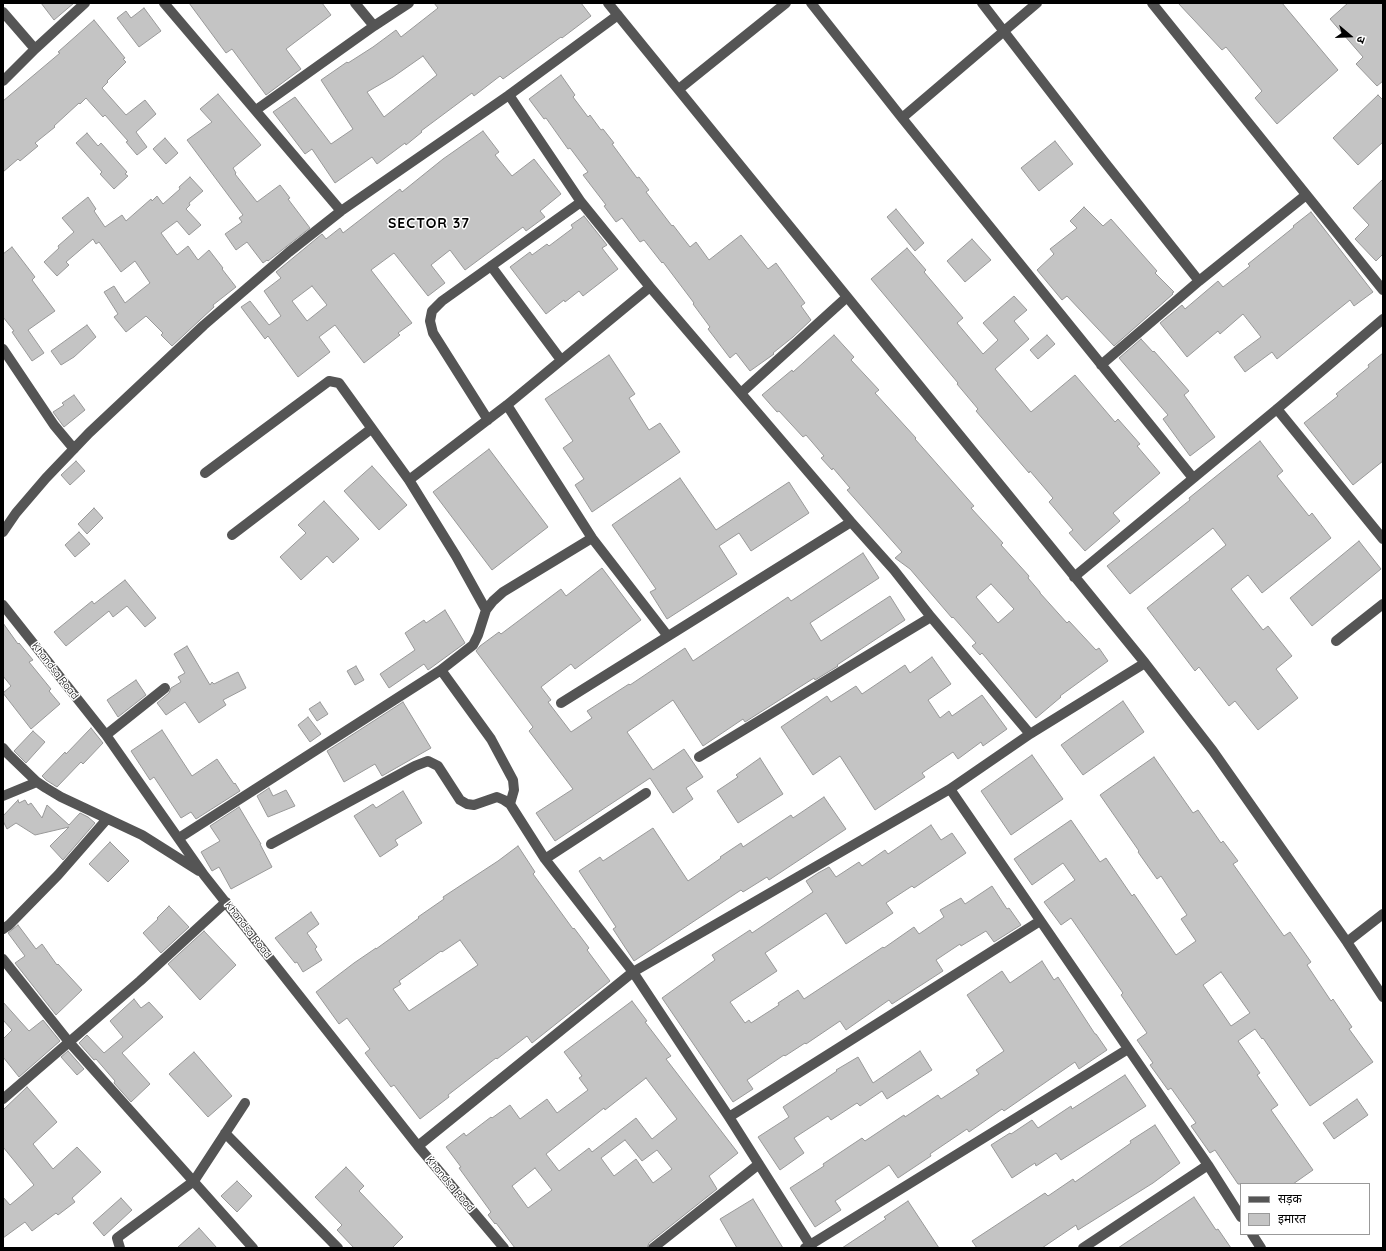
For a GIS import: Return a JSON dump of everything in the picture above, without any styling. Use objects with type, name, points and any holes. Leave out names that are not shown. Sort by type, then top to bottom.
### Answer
[{"type":"street","points":[[3,81],[85,3]]},
{"type":"street","points":[[164,3],[341,211]]},
{"type":"street","points":[[355,3],[374,26]]},
{"type":"street","points":[[256,110],[374,26],[409,3]]},
{"type":"street","points":[[608,3],[1144,663],[1213,751],[1347,942],[1383,997]]},
{"type":"street","points":[[679,90],[786,3]]},
{"type":"street","points":[[811,3],[1193,478]]},
{"type":"street","points":[[982,3],[1103,160],[1199,281]]},
{"type":"street","points":[[902,118],[1003,30],[1037,3]]},
{"type":"street","points":[[1152,3],[1383,290]]},
{"type":"street","points":[[3,12],[35,49]]},
{"type":"street","points":[[3,532],[16,513],[46,478],[74,449],[204,325],[289,252],[341,211],[509,95],[618,15]]},
{"type":"street","points":[[509,95],[581,202],[650,287],[851,522],[894,570],[931,617],[1030,734]]},
{"type":"street","points":[[1101,365],[1199,281],[1306,195]]},
{"type":"street","points":[[488,420],[433,333],[430,314],[435,307],[581,202]]},
{"type":"street","points":[[491,266],[561,360]]},
{"type":"street","points":[[409,480],[508,404],[650,287]]},
{"type":"street","points":[[741,394],[847,297]]},
{"type":"street","points":[[1074,577],[1383,319]]},
{"type":"street","points":[[3,348],[54,426],[74,449]]},
{"type":"street","points":[[205,473],[328,381],[334,381],[342,386],[371,429],[409,480],[456,556],[486,610]]},
{"type":"street","points":[[508,404],[592,538],[667,635]]},
{"type":"street","points":[[1277,409],[1383,539]]},
{"type":"street","points":[[232,534],[371,429]]},
{"type":"street","points":[[561,703],[667,635],[851,522]]},
{"type":"street","points":[[179,838],[441,670],[473,645],[478,635],[486,610],[503,592],[592,538]]},
{"type":"street","name":"Khandsa Road","points":[[3,604],[106,735],[204,875],[418,1146],[504,1248]]},
{"type":"street","points":[[1336,641],[1383,604]]},
{"type":"street","points":[[699,757],[931,617]]},
{"type":"street","points":[[418,1146],[634,972],[950,789],[1030,734],[1144,663]]},
{"type":"street","points":[[441,670],[491,739],[513,780],[514,790],[510,804]]},
{"type":"street","points":[[106,735],[165,688]]},
{"type":"street","points":[[3,748],[37,782],[61,797],[142,834],[204,875]]},
{"type":"street","points":[[271,844],[415,766],[428,761],[438,766],[460,800],[467,804],[474,805],[497,796],[510,804],[545,859],[634,972],[759,1164],[809,1247],[1128,1049]]},
{"type":"street","points":[[3,796],[37,782]]},
{"type":"street","points":[[950,789],[1208,1165],[1240,1215]]},
{"type":"street","points":[[545,859],[646,793]]},
{"type":"street","points":[[3,929],[9,925],[52,880],[108,818]]},
{"type":"street","points":[[3,1098],[140,981],[226,902]]},
{"type":"street","points":[[1347,942],[1383,914]]},
{"type":"street","points":[[729,1117],[1040,921]]},
{"type":"street","points":[[3,959],[69,1042],[252,1248]]},
{"type":"street","points":[[120,1248],[117,1238],[194,1181],[245,1103]]},
{"type":"street","points":[[225,1133],[338,1248]]},
{"type":"street","points":[[653,1248],[759,1164]]},
{"type":"street","points":[[1083,1248],[1208,1165]]},
{"type":"street","points":[[1253,1235],[1261,1248]]},
{"type":"building","points":[[41,3],[74,3],[54,20]]},
{"type":"building","points":[[189,3],[322,3],[331,15],[286,49],[301,69],[266,95],[232,49],[226,53]]},
{"type":"building","points":[[434,3],[581,3],[591,16],[503,79],[500,76],[474,96],[472,93],[421,131],[422,132],[406,145],[405,143],[377,164],[372,157],[335,183],[312,149],[305,154],[273,112],[295,97],[331,144],[353,129],[321,80],[347,62],[348,63],[373,47],[396,30],[401,37],[438,8]],"holes":[[[423,56],[437,75],[384,117],[367,92],[393,77]]]},
{"type":"building","points":[[1178,3],[1282,3],[1338,70],[1277,124],[1255,98],[1262,91],[1226,47],[1222,50]]},
{"type":"building","points":[[1348,3],[1383,3],[1383,81],[1377,86],[1356,64],[1363,57],[1330,19]]},
{"type":"building","points":[[144,8],[161,31],[139,47],[117,18],[126,11],[131,18]]},
{"type":"building","points":[[94,20],[125,58],[123,59],[126,62],[102,88],[126,115],[145,100],[156,114],[136,132],[147,147],[137,155],[126,142],[128,141],[105,115],[103,117],[86,98],[54,126],[55,127],[35,143],[38,146],[20,161],[18,159],[3,172],[3,101],[60,53],[58,52]]},
{"type":"building","points":[[561,75],[575,95],[573,97],[588,117],[590,115],[601,130],[603,129],[614,143],[612,144],[637,178],[639,177],[649,190],[646,192],[690,247],[696,242],[709,260],[741,235],[768,269],[776,263],[805,303],[801,306],[811,320],[773,353],[774,354],[750,371],[736,353],[730,358],[708,329],[710,327],[693,304],[694,303],[663,262],[662,263],[644,240],[640,242],[622,218],[616,222],[604,206],[606,205],[583,175],[588,172],[570,148],[568,149],[546,118],[544,119],[529,99]]},
{"type":"building","points":[[218,94],[261,145],[233,168],[236,173],[235,174],[257,202],[280,185],[290,198],[288,199],[310,228],[268,261],[267,260],[263,263],[247,242],[236,250],[225,234],[242,222],[239,218],[243,215],[187,140],[212,122],[200,109]]},
{"type":"building","points":[[1378,95],[1383,100],[1383,142],[1358,165],[1333,138]]},
{"type":"building","points":[[483,131],[499,152],[495,155],[512,176],[534,159],[561,194],[540,211],[545,217],[526,231],[523,227],[465,270],[450,250],[431,265],[445,283],[428,296],[394,253],[371,270],[412,323],[398,333],[400,335],[364,363],[335,325],[319,337],[330,352],[298,377],[268,336],[265,339],[241,307],[250,301],[269,325],[281,316],[264,291],[281,278],[276,272],[322,234],[326,239],[340,228],[343,233],[400,189],[402,192],[443,159]],"holes":[[[312,286],[327,305],[307,321],[292,301]]]},
{"type":"building","points":[[87,133],[98,146],[101,143],[127,172],[125,174],[128,176],[114,189],[100,174],[102,172],[76,143]]},
{"type":"building","points":[[165,138],[178,153],[166,164],[153,149]]},
{"type":"building","points":[[1055,141],[1073,164],[1039,191],[1021,168]]},
{"type":"building","points":[[190,177],[203,191],[189,203],[190,205],[186,209],[201,225],[189,235],[177,221],[161,233],[177,255],[188,246],[198,260],[209,250],[236,287],[213,305],[214,307],[172,346],[161,335],[163,333],[146,316],[126,332],[114,317],[118,314],[104,292],[114,286],[125,303],[150,283],[135,261],[121,272],[99,242],[96,244],[93,239],[66,262],[69,265],[57,276],[44,262],[59,248],[58,246],[74,232],[62,218],[88,197],[96,209],[94,211],[105,227],[122,215],[126,221],[151,199],[152,201],[157,196],[163,204],[180,189],[179,187]]},
{"type":"building","points":[[1383,179],[1383,254],[1376,261],[1355,239],[1369,225],[1353,208]]},
{"type":"building","points":[[1084,207],[1103,226],[1111,219],[1157,271],[1155,273],[1174,292],[1114,346],[1067,296],[1062,300],[1037,270],[1054,254],[1050,249],[1077,228],[1070,221]]},
{"type":"building","points":[[896,209],[924,243],[915,251],[887,217]]},
{"type":"building","points":[[1311,212],[1373,292],[1354,306],[1350,300],[1277,359],[1272,352],[1245,372],[1234,357],[1261,337],[1243,314],[1220,334],[1218,331],[1187,357],[1160,323],[1182,305],[1185,309],[1218,281],[1223,287],[1250,266],[1248,264]]},
{"type":"building","points":[[584,216],[607,245],[602,248],[618,269],[583,296],[579,291],[546,314],[510,267],[530,252],[532,255],[547,244],[549,246],[573,228],[571,225]]},
{"type":"building","points":[[972,239],[991,260],[965,282],[947,261]]},
{"type":"building","points":[[12,247],[35,277],[32,280],[55,311],[28,330],[44,353],[32,361],[12,332],[14,331],[3,317],[3,254]]},
{"type":"building","points":[[907,248],[926,270],[924,272],[963,318],[957,323],[983,354],[998,340],[983,323],[1014,296],[1027,310],[1014,321],[1029,339],[995,369],[1031,412],[1075,375],[1115,422],[1118,419],[1140,444],[1137,446],[1160,473],[1113,513],[1120,521],[1085,551],[1069,533],[1073,530],[1049,502],[1053,498],[1030,471],[1029,473],[976,411],[978,409],[957,384],[958,383],[871,279]]},
{"type":"building","points":[[87,325],[96,337],[74,357],[61,365],[51,351]]},
{"type":"building","points":[[834,335],[854,357],[851,360],[879,390],[875,393],[974,506],[971,508],[1003,543],[1001,545],[1029,576],[1028,578],[1040,593],[1067,623],[1069,621],[1096,650],[1099,648],[1108,661],[1060,696],[1061,697],[1036,718],[982,653],[980,655],[972,646],[976,643],[953,617],[952,618],[910,569],[895,558],[902,552],[847,490],[850,488],[833,468],[832,470],[821,458],[824,456],[806,435],[803,437],[762,395],[792,370],[793,372]],"holes":[[[991,584],[1014,609],[998,623],[976,597]]]},
{"type":"building","points":[[1047,335],[1055,344],[1038,359],[1030,350]]},
{"type":"building","points":[[1141,339],[1153,352],[1154,351],[1189,391],[1184,395],[1215,437],[1190,456],[1163,419],[1168,415],[1119,358]]},
{"type":"building","points":[[1383,353],[1383,461],[1353,485],[1304,423],[1338,396],[1336,394],[1369,367],[1368,365]]},
{"type":"building","points":[[609,355],[635,394],[629,398],[649,430],[660,423],[680,452],[592,512],[575,485],[584,479],[563,448],[573,441],[545,399]]},
{"type":"building","points":[[74,395],[85,410],[64,427],[53,412],[64,405],[62,403]]},
{"type":"building","points":[[1260,441],[1283,471],[1277,476],[1309,516],[1312,513],[1331,538],[1262,593],[1248,575],[1231,589],[1263,630],[1268,626],[1292,656],[1276,669],[1298,698],[1258,730],[1235,701],[1229,706],[1199,667],[1195,671],[1147,608],[1226,545],[1213,528],[1130,594],[1107,566],[1190,500],[1189,498]]},
{"type":"building","points":[[489,449],[548,527],[492,570],[433,492]]},
{"type":"building","points":[[76,461],[85,471],[70,485],[61,475]]},
{"type":"building","points":[[372,466],[407,505],[379,530],[344,491]]},
{"type":"building","points":[[680,478],[716,530],[789,482],[809,513],[751,551],[739,533],[719,546],[737,574],[667,619],[650,592],[656,589],[612,525]]},
{"type":"building","points":[[324,501],[359,539],[333,563],[327,556],[301,580],[280,557],[306,533],[298,525]]},
{"type":"building","points":[[94,508],[103,518],[87,534],[78,524]]},
{"type":"building","points":[[79,532],[90,544],[75,557],[65,545]]},
{"type":"building","points":[[1359,541],[1381,569],[1312,626],[1290,598]]},
{"type":"building","points":[[863,553],[879,578],[810,623],[821,641],[890,596],[905,620],[837,665],[838,666],[815,680],[814,678],[745,722],[743,719],[703,746],[673,700],[627,732],[653,770],[684,749],[703,777],[686,788],[693,799],[673,813],[650,778],[555,841],[536,813],[573,789],[529,731],[533,727],[476,651],[480,646],[499,632],[501,634],[561,589],[566,596],[602,568],[641,620],[575,669],[571,664],[541,687],[551,700],[548,702],[571,732],[592,718],[587,711],[629,684],[630,685],[685,648],[693,661],[788,597],[791,601]]},
{"type":"building","points":[[125,580],[156,618],[145,627],[127,606],[113,617],[109,611],[66,646],[54,632],[92,601],[94,604]]},
{"type":"building","points":[[445,610],[465,643],[428,670],[424,664],[389,688],[380,674],[415,650],[405,633],[424,620],[426,623]]},
{"type":"building","points":[[3,623],[18,644],[19,643],[33,660],[29,662],[51,689],[49,691],[60,704],[31,729],[3,693],[11,686],[3,676]]},
{"type":"building","points":[[187,646],[210,685],[212,682],[214,684],[238,672],[246,688],[223,700],[226,705],[199,723],[185,702],[166,715],[157,703],[169,693],[171,688],[181,682],[178,677],[185,673],[174,654]]},
{"type":"building","points":[[932,657],[951,684],[928,700],[940,718],[949,711],[952,716],[982,695],[1007,729],[983,746],[981,742],[958,759],[953,752],[922,773],[925,777],[875,810],[840,756],[813,775],[781,727],[827,696],[831,702],[856,686],[862,694],[905,665],[910,673]]},
{"type":"building","points":[[356,666],[364,680],[355,685],[347,671]]},
{"type":"building","points":[[136,680],[146,695],[118,717],[107,700]]},
{"type":"building","points":[[1123,701],[1144,732],[1083,775],[1061,745]]},
{"type":"building","points":[[320,702],[328,714],[317,721],[309,709]]},
{"type":"building","points":[[403,702],[431,748],[382,776],[375,764],[344,782],[327,751]]},
{"type":"building","points":[[308,717],[321,734],[310,742],[298,725]]},
{"type":"building","points":[[91,728],[103,743],[83,764],[81,762],[57,787],[46,780],[42,776]]},
{"type":"building","points":[[162,730],[192,776],[217,759],[240,791],[196,819],[191,812],[181,818],[154,777],[150,780],[131,751]]},
{"type":"building","points":[[33,731],[45,742],[26,763],[14,751]]},
{"type":"building","points":[[1032,755],[1063,799],[1011,835],[981,791]]},
{"type":"building","points":[[1154,757],[1193,813],[1198,810],[1221,843],[1223,841],[1238,861],[1233,864],[1284,936],[1290,932],[1311,962],[1307,965],[1331,1001],[1333,999],[1352,1027],[1349,1029],[1373,1062],[1310,1106],[1263,1038],[1262,1039],[1255,1029],[1238,1041],[1260,1073],[1257,1075],[1278,1105],[1271,1110],[1313,1170],[1294,1183],[1238,1184],[1215,1150],[1210,1153],[1191,1126],[1196,1123],[1171,1088],[1168,1090],[1150,1065],[1153,1063],[1137,1040],[1147,1033],[1121,995],[1123,993],[1071,918],[1061,925],[1044,902],[1075,880],[1063,863],[1032,885],[1014,859],[1071,820],[1100,862],[1106,858],[1132,896],[1134,894],[1176,955],[1196,941],[1181,919],[1187,915],[1161,876],[1157,879],[1138,852],[1139,851],[1100,795]],"holes":[[[1221,972],[1250,1013],[1231,1026],[1203,985]]]},
{"type":"building","points":[[760,758],[783,794],[738,823],[717,791],[738,777],[736,775]]},
{"type":"building","points":[[269,788],[273,796],[286,790],[295,806],[268,817],[257,796]]},
{"type":"building","points":[[403,791],[422,823],[395,840],[398,845],[380,857],[354,816],[373,804],[376,808]]},
{"type":"building","points":[[824,797],[846,829],[769,880],[767,877],[743,892],[741,890],[634,961],[613,929],[616,927],[579,871],[600,857],[603,861],[653,828],[688,881],[741,843],[743,847],[791,815],[793,818]]},
{"type":"building","points":[[18,800],[19,803],[25,800],[28,805],[31,803],[42,818],[47,805],[69,825],[80,813],[95,823],[63,860],[50,846],[69,827],[35,835],[16,823],[7,829],[3,821],[3,816]]},
{"type":"building","points":[[239,807],[261,844],[272,867],[231,889],[219,867],[212,871],[201,852],[220,841],[210,826]]},
{"type":"building","points":[[931,825],[941,840],[952,833],[966,853],[914,888],[912,886],[886,903],[893,913],[846,944],[826,913],[765,953],[777,971],[730,1002],[745,1023],[749,1020],[751,1023],[779,1005],[778,1003],[798,990],[804,999],[914,927],[919,934],[944,917],[940,910],[961,898],[965,904],[992,886],[1007,909],[1009,908],[1021,925],[994,942],[986,931],[961,946],[960,944],[936,960],[943,971],[892,1004],[889,1000],[846,1030],[840,1021],[806,1044],[805,1043],[785,1056],[784,1055],[747,1080],[753,1089],[733,1102],[662,998],[715,960],[712,955],[750,930],[752,933],[813,892],[806,881],[818,873],[829,867],[836,877],[859,862],[862,866],[885,850],[888,854]]},
{"type":"building","points":[[110,842],[129,861],[108,882],[89,864]]},
{"type":"building","points":[[518,846],[535,872],[533,874],[573,929],[574,928],[589,948],[587,950],[610,981],[532,1043],[527,1036],[497,1059],[496,1058],[420,1119],[394,1085],[391,1087],[365,1053],[370,1049],[347,1018],[339,1024],[316,992],[354,963],[419,918],[418,917],[444,899],[443,897]],"holes":[[[460,940],[478,965],[409,1011],[393,989],[401,984],[399,981],[441,951],[442,952]]]},
{"type":"building","points":[[169,906],[189,927],[161,953],[143,933]]},
{"type":"building","points":[[311,912],[319,924],[307,933],[317,947],[315,949],[322,960],[303,972],[297,962],[295,963],[275,938]]},
{"type":"building","points":[[18,925],[36,949],[42,944],[57,965],[58,964],[82,990],[56,1015],[15,963],[25,956],[8,933]]},
{"type":"building","points":[[204,931],[236,965],[200,1000],[168,964]]},
{"type":"building","points":[[1042,961],[1054,980],[1058,977],[1107,1050],[1079,1069],[1075,1062],[1004,1111],[1002,1109],[969,1132],[967,1129],[898,1178],[889,1165],[835,1201],[841,1210],[815,1227],[790,1188],[824,1166],[823,1164],[862,1138],[865,1141],[904,1115],[905,1117],[938,1095],[941,1099],[979,1074],[976,1070],[1004,1051],[967,995],[1002,971],[1010,983]]},
{"type":"building","points":[[134,999],[141,1008],[149,1002],[163,1017],[122,1053],[150,1084],[131,1102],[96,1059],[94,1060],[79,1043],[87,1035],[104,1053],[123,1037],[110,1021]]},
{"type":"building","points":[[632,1001],[647,1021],[645,1022],[671,1056],[666,1059],[738,1153],[709,1176],[717,1189],[649,1243],[647,1248],[515,1248],[488,1215],[491,1212],[459,1168],[461,1167],[446,1147],[464,1133],[466,1136],[510,1105],[520,1119],[547,1099],[557,1113],[588,1090],[579,1078],[582,1076],[564,1052]],"holes":[[[646,1078],[677,1119],[652,1139],[636,1118],[592,1152],[589,1148],[559,1171],[546,1154],[604,1108],[605,1110]],[[625,1140],[642,1161],[657,1150],[672,1169],[653,1183],[636,1159],[614,1176],[601,1158]],[[535,1168],[552,1190],[528,1208],[512,1186]]]},
{"type":"building","points":[[3,1002],[29,1031],[43,1020],[60,1041],[19,1077],[3,1057],[3,1039],[12,1030],[3,1020]]},
{"type":"building","points":[[68,1051],[84,1069],[77,1075],[61,1057]]},
{"type":"building","points":[[920,1051],[932,1070],[887,1099],[882,1091],[860,1106],[857,1103],[831,1120],[828,1116],[794,1138],[804,1153],[780,1170],[758,1137],[789,1117],[783,1107],[837,1071],[836,1070],[858,1057],[873,1083]]},
{"type":"building","points":[[194,1052],[232,1096],[208,1117],[169,1074]]},
{"type":"building","points":[[1125,1075],[1146,1106],[1061,1160],[1056,1153],[1036,1166],[1035,1163],[1012,1178],[991,1145],[1032,1120],[1038,1128],[1071,1106],[1072,1109]]},
{"type":"building","points":[[27,1087],[57,1122],[33,1144],[53,1169],[77,1147],[101,1172],[72,1198],[75,1202],[58,1215],[56,1213],[32,1231],[25,1222],[3,1238],[3,1197],[10,1205],[34,1185],[3,1147],[3,1110]]},
{"type":"building","points":[[1357,1099],[1368,1115],[1334,1139],[1323,1123]]},
{"type":"building","points":[[1155,1125],[1180,1163],[1153,1183],[1078,1230],[1076,1225],[1042,1248],[977,1248],[972,1241],[1045,1193],[1048,1196],[1073,1179],[1075,1182],[1131,1143],[1130,1141]]},
{"type":"building","points":[[346,1167],[364,1186],[359,1191],[403,1237],[392,1248],[354,1248],[337,1230],[342,1225],[315,1197]]},
{"type":"building","points":[[237,1181],[252,1196],[237,1212],[221,1196]]},
{"type":"building","points":[[1194,1197],[1216,1230],[1218,1229],[1231,1248],[1118,1248]]},
{"type":"building","points":[[121,1198],[132,1210],[104,1236],[93,1223]]},
{"type":"building","points":[[753,1199],[783,1248],[737,1248],[720,1219]]},
{"type":"building","points":[[908,1201],[939,1248],[842,1248],[886,1219],[884,1217]]},
{"type":"building","points":[[199,1228],[217,1248],[177,1248]]},
{"type":"district","name":"SECTOR 37","points":[[429,224]]}]
